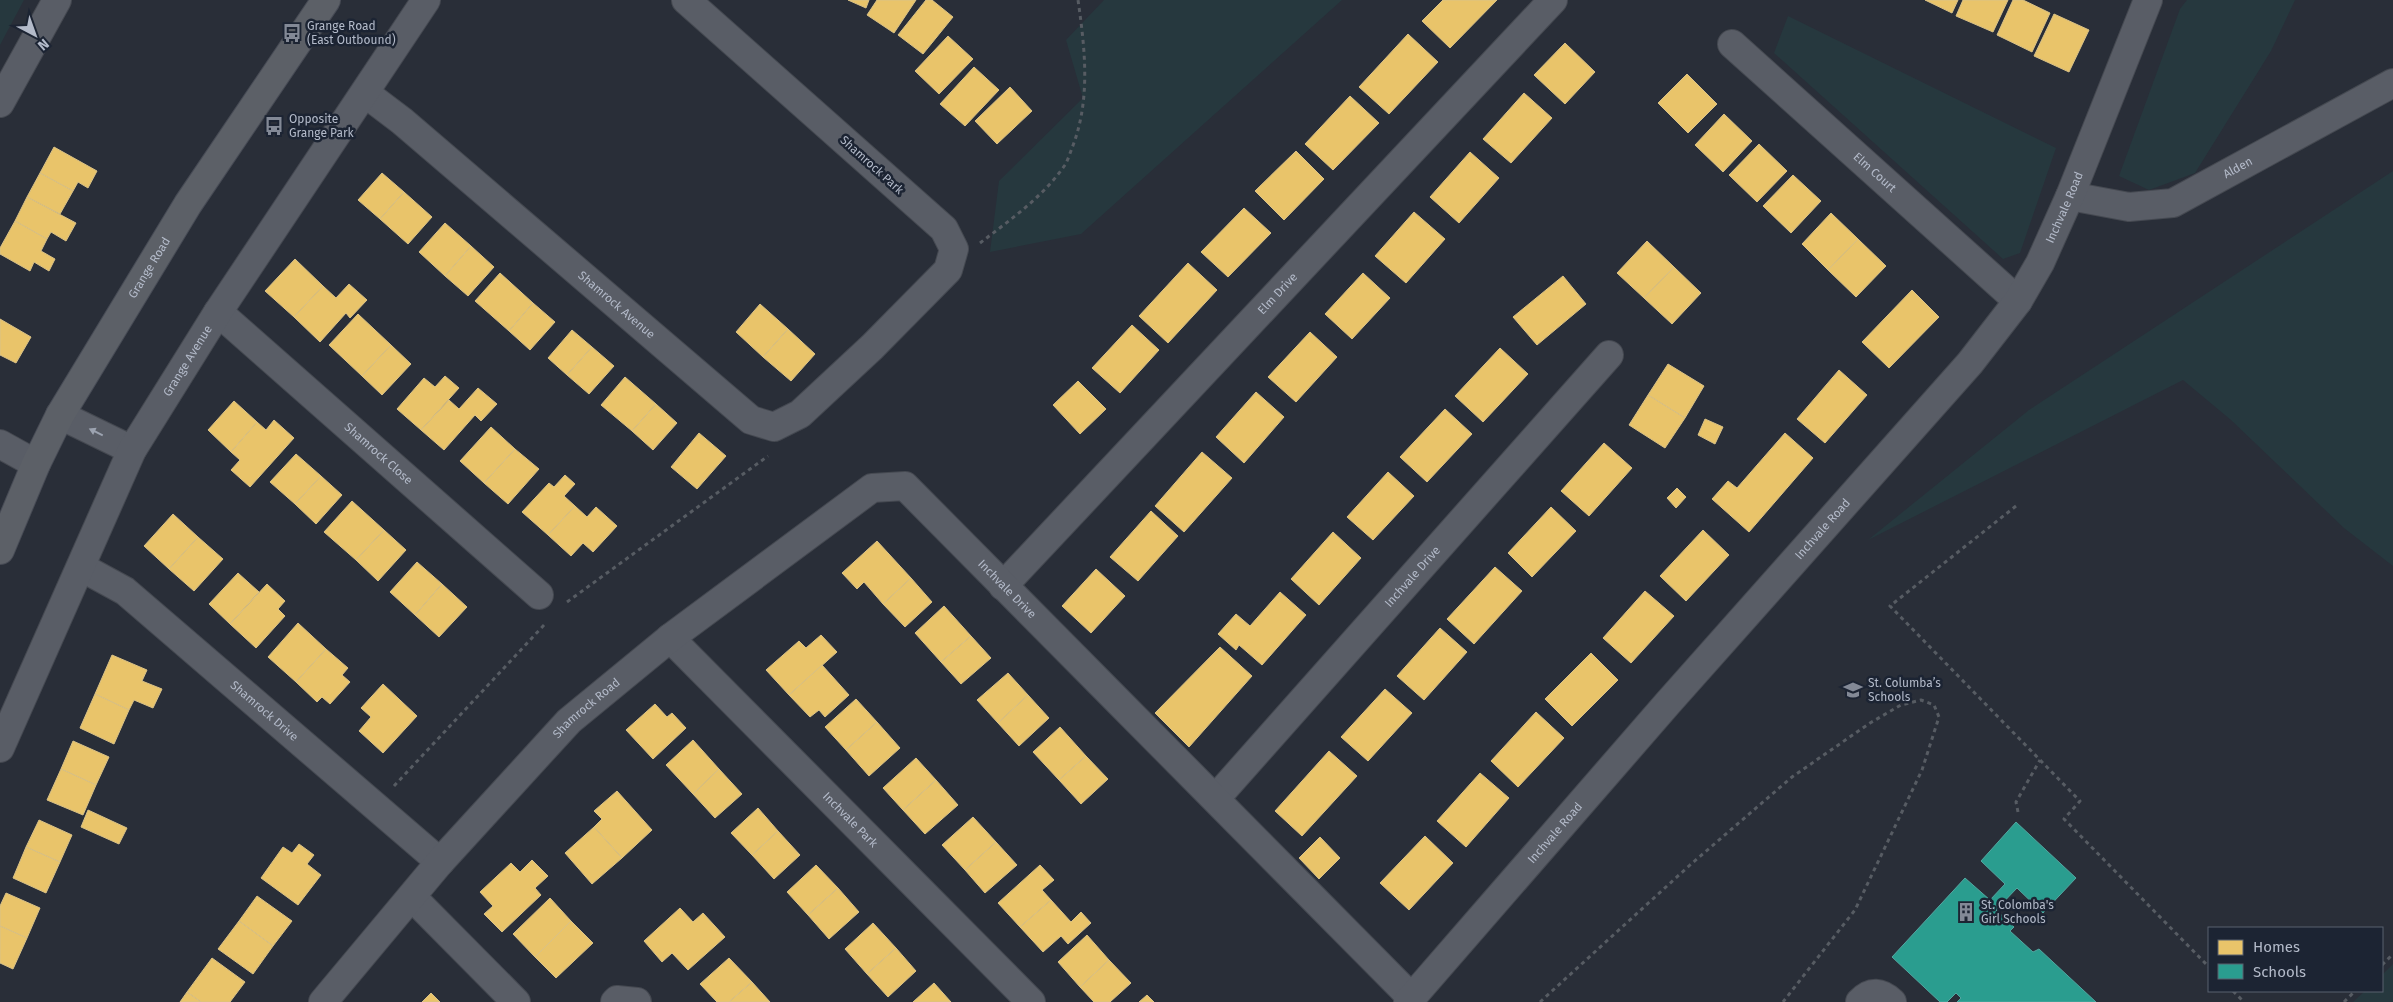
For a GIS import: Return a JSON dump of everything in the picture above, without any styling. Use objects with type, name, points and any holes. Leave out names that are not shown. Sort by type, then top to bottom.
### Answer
[{"type":"main road","name":"Grange Road","points":[[0,550],[36,464],[60,415],[188,204],[326,0]]},
{"type":"street","points":[[0,103],[57,0]]},
{"type":"street","name":"Grange Avenue","points":[[0,748],[132,450],[218,312],[426,0]]},
{"type":"street","name":"Shamrock Park","points":[[686,0],[944,229],[954,250],[948,270],[872,347]]},
{"type":"street","name":"Elm Drive","points":[[1003,586],[1553,0]]},
{"type":"street","name":"Inchvale Road","points":[[1410,1000],[1673,697],[1970,363],[2018,301],[2040,264],[2070,196],[2148,0]]},
{"type":"street","name":"Elm Court","points":[[1732,44],[2018,301]]},
{"type":"street","name":"Alden","points":[[2070,196],[2130,207],[2173,204],[2393,83]]},
{"type":"street","name":"Shamrock Avenue","points":[[365,93],[402,122],[751,420],[774,427],[800,414],[872,347]]},
{"type":"street","name":"Shamrock Close","points":[[218,312],[551,606]]},
{"type":"street","name":"Inchvale Drive","points":[[1216,798],[1609,355]]},
{"type":"street","points":[[60,415],[132,450]]},
{"type":"street","points":[[0,444],[36,464]]},
{"type":"street","name":"Inchvale Drive","points":[[905,486],[1216,798],[1410,1000]]},
{"type":"street","name":"Shamrock Road","points":[[323,1002],[412,898],[440,862],[569,721],[670,638],[872,488],[905,486]]},
{"type":"street","name":"Shamrock Drive","points":[[81,567],[125,591],[440,862]]},
{"type":"street","name":"Inchvale Park","points":[[670,638],[1031,1002]]},
{"type":"street","points":[[412,898],[516,1002]]},
{"type":"street","points":[[1860,1002],[1870,993],[1878,993],[1892,1002]]},
{"type":"street","points":[[615,1002],[617,1000],[637,1002]]},
{"type":"path","points":[[975,247],[1028,206],[1066,164],[1079,132],[1086,94],[1083,34],[1078,0]]},
{"type":"path","points":[[374,806],[551,606],[768,456],[774,449]]},
{"type":"path","points":[[2016,506],[1890,606],[2080,801],[2064,819],[2208,965]]},
{"type":"path","points":[[1540,1002],[1690,865],[1792,777],[1870,723],[1901,705],[1922,700],[1934,705],[1939,717],[1922,770],[1855,910],[1784,1002]]},
{"type":"path","points":[[2018,812],[2016,802],[2040,760]]},
{"type":"path","points":[[2383,964],[2393,954]]},
{"type":"path","points":[[2234,992],[2244,1002]]},
{"type":"path","points":[[2344,1002],[2354,992]]},
{"type":"shaded area","points":[[0,0],[24,0],[0,45]]},
{"type":"shaded area","points":[[1104,0],[1342,0],[1081,234],[990,252],[999,181],[1083,98],[1066,40]]},
{"type":"shaded area","points":[[2187,0],[2295,0],[2271,51],[2195,173],[2149,190],[2119,176],[2180,9]]},
{"type":"shaded area","points":[[1788,16],[2056,148],[2020,253],[2003,259],[1774,53]]},
{"type":"shaded area","points":[[2393,171],[2393,566],[2344,528],[2231,420],[2183,380],[1868,540],[2029,410]]},
{"type":"shaded area","points":[[2393,964],[2393,1002],[2353,1002],[2364,992],[2383,992],[2383,974]]},
{"type":"building: Homes","points":[[848,0],[869,0],[866,8]]},
{"type":"building: Homes","points":[[877,0],[916,0],[894,33],[867,15]]},
{"type":"building: Homes","points":[[926,0],[932,0],[953,17],[923,54],[898,35]]},
{"type":"building: Homes","points":[[1443,0],[1497,0],[1450,48],[1422,21]]},
{"type":"building: Homes","points":[[1925,0],[1958,0],[1952,13]]},
{"type":"building: Homes","points":[[1963,0],[2008,0],[1993,32],[1956,16]]},
{"type":"building: Homes","points":[[2013,0],[2023,0],[2050,13],[2032,52],[1997,35]]},
{"type":"building: Homes","points":[[2054,14],[2089,30],[2069,72],[2034,56]]},
{"type":"building: Homes","points":[[1408,34],[1438,62],[1389,114],[1359,87]]},
{"type":"building: Homes","points":[[948,36],[973,59],[939,94],[915,71]]},
{"type":"building: Homes","points":[[1565,43],[1595,72],[1565,104],[1534,75]]},
{"type":"building: Homes","points":[[974,67],[999,90],[965,126],[940,104]]},
{"type":"building: Homes","points":[[1687,74],[1717,104],[1688,133],[1658,103]]},
{"type":"building: Homes","points":[[1010,87],[1032,111],[997,144],[975,121]]},
{"type":"building: Homes","points":[[1524,93],[1552,118],[1511,163],[1483,139]]},
{"type":"building: Homes","points":[[1350,96],[1379,123],[1333,170],[1305,144]]},
{"type":"building: Homes","points":[[1724,114],[1752,141],[1723,172],[1695,145]]},
{"type":"building: Homes","points":[[1759,144],[1787,171],[1757,202],[1729,175]]},
{"type":"building: Homes","points":[[54,147],[97,171],[88,188],[78,182],[73,191],[40,173]]},
{"type":"building: Homes","points":[[1296,151],[1324,179],[1284,220],[1255,191]]},
{"type":"building: Homes","points":[[1470,152],[1499,178],[1459,223],[1430,197]]},
{"type":"building: Homes","points":[[40,173],[73,191],[60,214],[27,197]]},
{"type":"building: Homes","points":[[382,173],[404,192],[380,219],[358,200]]},
{"type":"building: Homes","points":[[1793,175],[1821,201],[1791,233],[1763,206]]},
{"type":"building: Homes","points":[[404,192],[432,217],[408,244],[380,219]]},
{"type":"building: Homes","points":[[27,197],[76,223],[66,241],[51,232],[47,239],[15,221]]},
{"type":"building: Homes","points":[[1244,208],[1271,233],[1228,277],[1201,252]]},
{"type":"building: Homes","points":[[1414,212],[1445,239],[1406,283],[1375,256]]},
{"type":"building: Homes","points":[[1831,213],[1858,239],[1828,270],[1802,244]]},
{"type":"building: Homes","points":[[15,221],[47,239],[41,251],[55,259],[49,271],[34,262],[30,271],[0,254],[0,248]]},
{"type":"building: Homes","points":[[445,223],[471,246],[445,276],[419,252]]},
{"type":"building: Homes","points":[[1858,239],[1886,266],[1856,297],[1828,270]]},
{"type":"building: Homes","points":[[1647,241],[1674,267],[1644,298],[1617,273]]},
{"type":"building: Homes","points":[[471,246],[494,267],[468,296],[445,276]]},
{"type":"building: Homes","points":[[295,259],[323,286],[294,317],[265,291]]},
{"type":"building: Homes","points":[[1188,263],[1217,290],[1168,343],[1139,316]]},
{"type":"building: Homes","points":[[1674,267],[1701,293],[1672,324],[1644,298]]},
{"type":"building: Homes","points":[[500,273],[533,303],[509,331],[475,301]]},
{"type":"building: Homes","points":[[1363,273],[1390,298],[1352,339],[1325,314]]},
{"type":"building: Homes","points":[[1563,276],[1586,304],[1537,345],[1513,317]]},
{"type":"building: Homes","points":[[349,284],[367,300],[350,318],[346,313],[320,342],[294,317],[323,286],[336,298]]},
{"type":"building: Homes","points":[[1912,290],[1939,317],[1889,368],[1862,342]]},
{"type":"building: Homes","points":[[533,303],[555,322],[530,350],[509,331]]},
{"type":"building: Homes","points":[[760,304],[788,329],[763,357],[736,332]]},
{"type":"building: Homes","points":[[358,314],[391,345],[362,376],[329,345]]},
{"type":"building: Homes","points":[[0,319],[31,337],[16,363],[0,355]]},
{"type":"building: Homes","points":[[1132,325],[1159,350],[1120,393],[1092,368]]},
{"type":"building: Homes","points":[[788,329],[815,354],[791,381],[763,357]]},
{"type":"building: Homes","points":[[572,330],[592,347],[567,375],[548,358]]},
{"type":"building: Homes","points":[[1310,332],[1337,357],[1296,402],[1268,377]]},
{"type":"building: Homes","points":[[391,345],[411,364],[382,395],[362,376]]},
{"type":"building: Homes","points":[[592,347],[614,366],[589,394],[567,375]]},
{"type":"building: Homes","points":[[1500,348],[1528,374],[1483,422],[1455,396]]},
{"type":"building: Homes","points":[[1668,364],[1704,386],[1685,418],[1648,395]]},
{"type":"building: Homes","points":[[1839,370],[1867,395],[1825,443],[1797,419]]},
{"type":"building: Homes","points":[[445,376],[459,388],[421,430],[397,409],[424,378],[435,387]]},
{"type":"building: Homes","points":[[625,377],[656,404],[632,431],[601,405]]},
{"type":"building: Homes","points":[[1078,381],[1106,409],[1080,434],[1053,405]]},
{"type":"building: Homes","points":[[478,388],[497,404],[481,421],[475,415],[444,450],[421,430],[449,400],[459,409]]},
{"type":"building: Homes","points":[[1256,392],[1284,417],[1244,463],[1216,437]]},
{"type":"building: Homes","points":[[1648,395],[1685,418],[1665,448],[1629,425]]},
{"type":"building: Homes","points":[[234,401],[257,422],[231,452],[208,430]]},
{"type":"building: Homes","points":[[656,404],[677,423],[653,450],[632,431]]},
{"type":"building: Homes","points":[[1445,409],[1472,434],[1427,482],[1400,457]]},
{"type":"building: Homes","points":[[1705,419],[1723,427],[1715,444],[1698,435]]},
{"type":"building: Homes","points":[[274,420],[294,438],[250,487],[231,470],[240,460],[231,452],[257,422],[266,430]]},
{"type":"building: Homes","points":[[491,427],[515,449],[484,483],[460,461]]},
{"type":"building: Homes","points":[[699,433],[726,456],[697,489],[671,467]]},
{"type":"building: Homes","points":[[1785,433],[1813,458],[1749,532],[1712,499],[1728,481],[1737,488]]},
{"type":"building: Homes","points":[[1604,443],[1632,468],[1589,516],[1561,491]]},
{"type":"building: Homes","points":[[515,449],[539,469],[508,504],[484,483]]},
{"type":"building: Homes","points":[[1202,452],[1232,478],[1184,532],[1155,506]]},
{"type":"building: Homes","points":[[296,454],[321,476],[295,504],[270,482]]},
{"type":"building: Homes","points":[[1388,472],[1414,496],[1373,540],[1347,517]]},
{"type":"building: Homes","points":[[565,475],[575,484],[564,496],[575,506],[548,535],[522,512],[549,483],[554,487]]},
{"type":"building: Homes","points":[[321,476],[342,495],[316,524],[295,504]]},
{"type":"building: Homes","points":[[1677,488],[1686,497],[1676,508],[1667,498]]},
{"type":"building: Homes","points":[[352,501],[384,530],[356,560],[324,532]]},
{"type":"building: Homes","points":[[575,506],[587,517],[596,507],[617,526],[593,552],[583,543],[571,556],[548,535]]},
{"type":"building: Homes","points":[[1551,507],[1576,531],[1532,577],[1508,553]]},
{"type":"building: Homes","points":[[1151,511],[1178,536],[1138,581],[1110,557]]},
{"type":"building: Homes","points":[[173,514],[198,537],[169,569],[144,546]]},
{"type":"building: Homes","points":[[384,530],[406,550],[378,581],[356,560]]},
{"type":"building: Homes","points":[[1703,530],[1729,555],[1686,601],[1660,576]]},
{"type":"building: Homes","points":[[1333,532],[1361,558],[1319,605],[1291,579]]},
{"type":"building: Homes","points":[[198,537],[223,559],[194,591],[169,569]]},
{"type":"building: Homes","points":[[877,541],[911,578],[883,604],[864,582],[857,589],[842,573]]},
{"type":"building: Homes","points":[[417,562],[442,584],[415,615],[390,592]]},
{"type":"building: Homes","points":[[1495,567],[1522,591],[1474,644],[1447,619]]},
{"type":"building: Homes","points":[[1096,569],[1125,596],[1091,633],[1062,606]]},
{"type":"building: Homes","points":[[238,573],[259,592],[230,624],[209,604]]},
{"type":"building: Homes","points":[[911,578],[932,602],[905,627],[883,604]]},
{"type":"building: Homes","points":[[267,584],[285,601],[278,609],[285,616],[256,648],[230,624]]},
{"type":"building: Homes","points":[[442,584],[467,607],[439,637],[415,615]]},
{"type":"building: Homes","points":[[1645,591],[1674,616],[1631,663],[1603,638]]},
{"type":"building: Homes","points":[[1280,592],[1306,615],[1262,665],[1239,645],[1236,650],[1218,634],[1236,614],[1250,626]]},
{"type":"building: Homes","points":[[944,606],[971,636],[941,662],[915,633]]},
{"type":"building: Homes","points":[[298,623],[326,649],[296,682],[268,657]]},
{"type":"building: Homes","points":[[1440,628],[1467,652],[1424,700],[1397,676]]},
{"type":"building: Homes","points":[[821,635],[837,652],[789,695],[766,670],[799,641],[806,648]]},
{"type":"building: Homes","points":[[971,636],[991,658],[961,684],[941,662]]},
{"type":"building: Homes","points":[[1220,647],[1252,676],[1189,747],[1155,713]]},
{"type":"building: Homes","points":[[326,649],[348,668],[342,675],[350,682],[330,704],[322,697],[317,702],[296,682]]},
{"type":"building: Homes","points":[[1591,653],[1618,680],[1572,726],[1545,699]]},
{"type":"building: Homes","points":[[112,655],[147,670],[142,681],[162,689],[153,708],[134,700],[129,710],[95,694]]},
{"type":"building: Homes","points":[[822,665],[849,695],[825,717],[819,710],[810,717],[789,695]]},
{"type":"building: Homes","points":[[1008,673],[1028,695],[998,723],[977,700]]},
{"type":"building: Homes","points":[[383,684],[417,716],[383,753],[359,731],[371,717],[361,708]]},
{"type":"building: Homes","points":[[1385,689],[1412,713],[1368,761],[1341,737]]},
{"type":"building: Homes","points":[[95,694],[129,710],[114,744],[80,728]]},
{"type":"building: Homes","points":[[1028,695],[1049,718],[1019,746],[998,723]]},
{"type":"building: Homes","points":[[856,699],[877,722],[846,750],[825,727]]},
{"type":"building: Homes","points":[[655,704],[667,717],[672,713],[686,728],[653,759],[626,730]]},
{"type":"building: Homes","points":[[1536,712],[1564,738],[1518,787],[1491,761]]},
{"type":"building: Homes","points":[[877,722],[900,748],[869,776],[846,750]]},
{"type":"building: Homes","points":[[1060,727],[1086,756],[1059,780],[1033,752]]},
{"type":"building: Homes","points":[[693,740],[719,769],[693,794],[666,765]]},
{"type":"building: Homes","points":[[73,741],[109,757],[96,785],[61,769]]},
{"type":"building: Homes","points":[[1329,751],[1357,776],[1302,836],[1275,811]]},
{"type":"building: Homes","points":[[1086,756],[1108,779],[1081,804],[1059,780]]},
{"type":"building: Homes","points":[[916,758],[936,780],[903,810],[883,788]]},
{"type":"building: Homes","points":[[61,769],[96,785],[83,815],[47,800]]},
{"type":"building: Homes","points":[[719,769],[742,794],[715,818],[693,794]]},
{"type":"building: Homes","points":[[1480,773],[1509,798],[1466,847],[1437,821]]},
{"type":"building: Homes","points":[[936,780],[958,805],[925,834],[903,810]]},
{"type":"building: Homes","points":[[617,791],[652,830],[622,858],[594,827],[602,819],[594,811]]},
{"type":"building: Homes","points":[[758,808],[778,831],[752,855],[731,833]]},
{"type":"building: Homes","points":[[88,810],[127,828],[119,844],[81,827]]},
{"type":"building: Homes","points":[[973,817],[996,842],[965,870],[942,845]]},
{"type":"building: Homes","points":[[39,820],[72,835],[60,862],[26,847]]},
{"type":"building: Homes","points":[[594,827],[622,858],[592,884],[565,853]]},
{"type":"building: Homes","points":[[778,831],[800,855],[774,879],[752,855]]},
{"type":"building: Homes","points":[[1425,836],[1453,863],[1409,910],[1380,883]]},
{"type":"building: Homes","points":[[1320,837],[1340,858],[1319,879],[1299,858]]},
{"type":"building: Homes","points":[[996,842],[1017,865],[985,893],[965,870]]},
{"type":"building: Homes","points":[[299,844],[314,855],[307,864],[321,875],[298,905],[261,878],[283,847],[292,853]]},
{"type":"building: Homes","points":[[26,847],[60,862],[46,893],[13,878]]},
{"type":"building: Homes","points":[[532,860],[548,876],[535,888],[541,895],[502,932],[484,914],[493,906],[480,892],[511,863],[520,872]]},
{"type":"building: Homes","points":[[816,865],[838,888],[808,915],[787,892]]},
{"type":"building: Homes","points":[[1040,865],[1054,880],[1042,890],[1051,900],[1020,927],[998,903]]},
{"type":"building: Homes","points":[[838,888],[859,912],[829,939],[808,915]]},
{"type":"building: Homes","points":[[6,893],[40,908],[27,938],[0,926],[0,906]]},
{"type":"building: Homes","points":[[257,896],[292,921],[273,946],[239,921]]},
{"type":"building: Homes","points":[[550,898],[571,921],[535,957],[513,934]]},
{"type":"building: Homes","points":[[1051,900],[1071,922],[1081,912],[1091,923],[1068,944],[1061,936],[1043,952],[1020,927]]},
{"type":"building: Homes","points":[[680,908],[693,922],[703,913],[725,937],[688,970],[672,953],[662,962],[644,941]]},
{"type":"building: Homes","points":[[239,921],[273,946],[253,974],[218,949]]},
{"type":"building: Homes","points":[[571,921],[593,943],[556,978],[535,957]]},
{"type":"building: Homes","points":[[873,923],[896,948],[867,974],[845,949]]},
{"type":"building: Homes","points":[[0,926],[27,938],[13,969],[0,963]]},
{"type":"building: Homes","points":[[1087,935],[1109,960],[1080,987],[1058,962]]},
{"type":"building: Homes","points":[[896,948],[916,971],[888,997],[867,974]]},
{"type":"building: Homes","points":[[212,958],[245,982],[230,1002],[201,1002],[187,992]]},
{"type":"building: Homes","points":[[729,958],[752,982],[729,1002],[717,1002],[700,984]]},
{"type":"building: Homes","points":[[1109,960],[1131,983],[1110,1002],[1094,1002],[1080,987]]},
{"type":"building: Homes","points":[[752,982],[770,1002],[729,1002]]},
{"type":"building: Homes","points":[[934,983],[951,1002],[913,1002]]},
{"type":"building: Homes","points":[[187,992],[201,1002],[180,1002]]},
{"type":"building: Homes","points":[[431,993],[440,1002],[422,1002]]},
{"type":"building: Homes","points":[[1147,995],[1154,1002],[1139,1002]]},
{"type":"building: Schools","name":"St. Colomba's Girl Schools","points":[[2016,822],[2076,878],[2043,913],[2017,888],[1996,910],[2014,927],[2010,931],[2033,952],[2039,949],[2096,1002],[1957,1002],[1961,998],[1956,993],[1947,1002],[1940,1002],[1892,957],[1965,878],[1990,900],[2005,884],[1981,861]]},
{"type":"place","name":"Grange Road (East Outbound)","points":[[292,33]]},
{"type":"place","name":"Opposite Grange Park","points":[[274,126]]},
{"type":"place","name":"St. Columba’s Schools","points":[[1853,690]]},
{"type":"place","name":"St. Colomba's Girl Schools","points":[[1966,912]]}]
